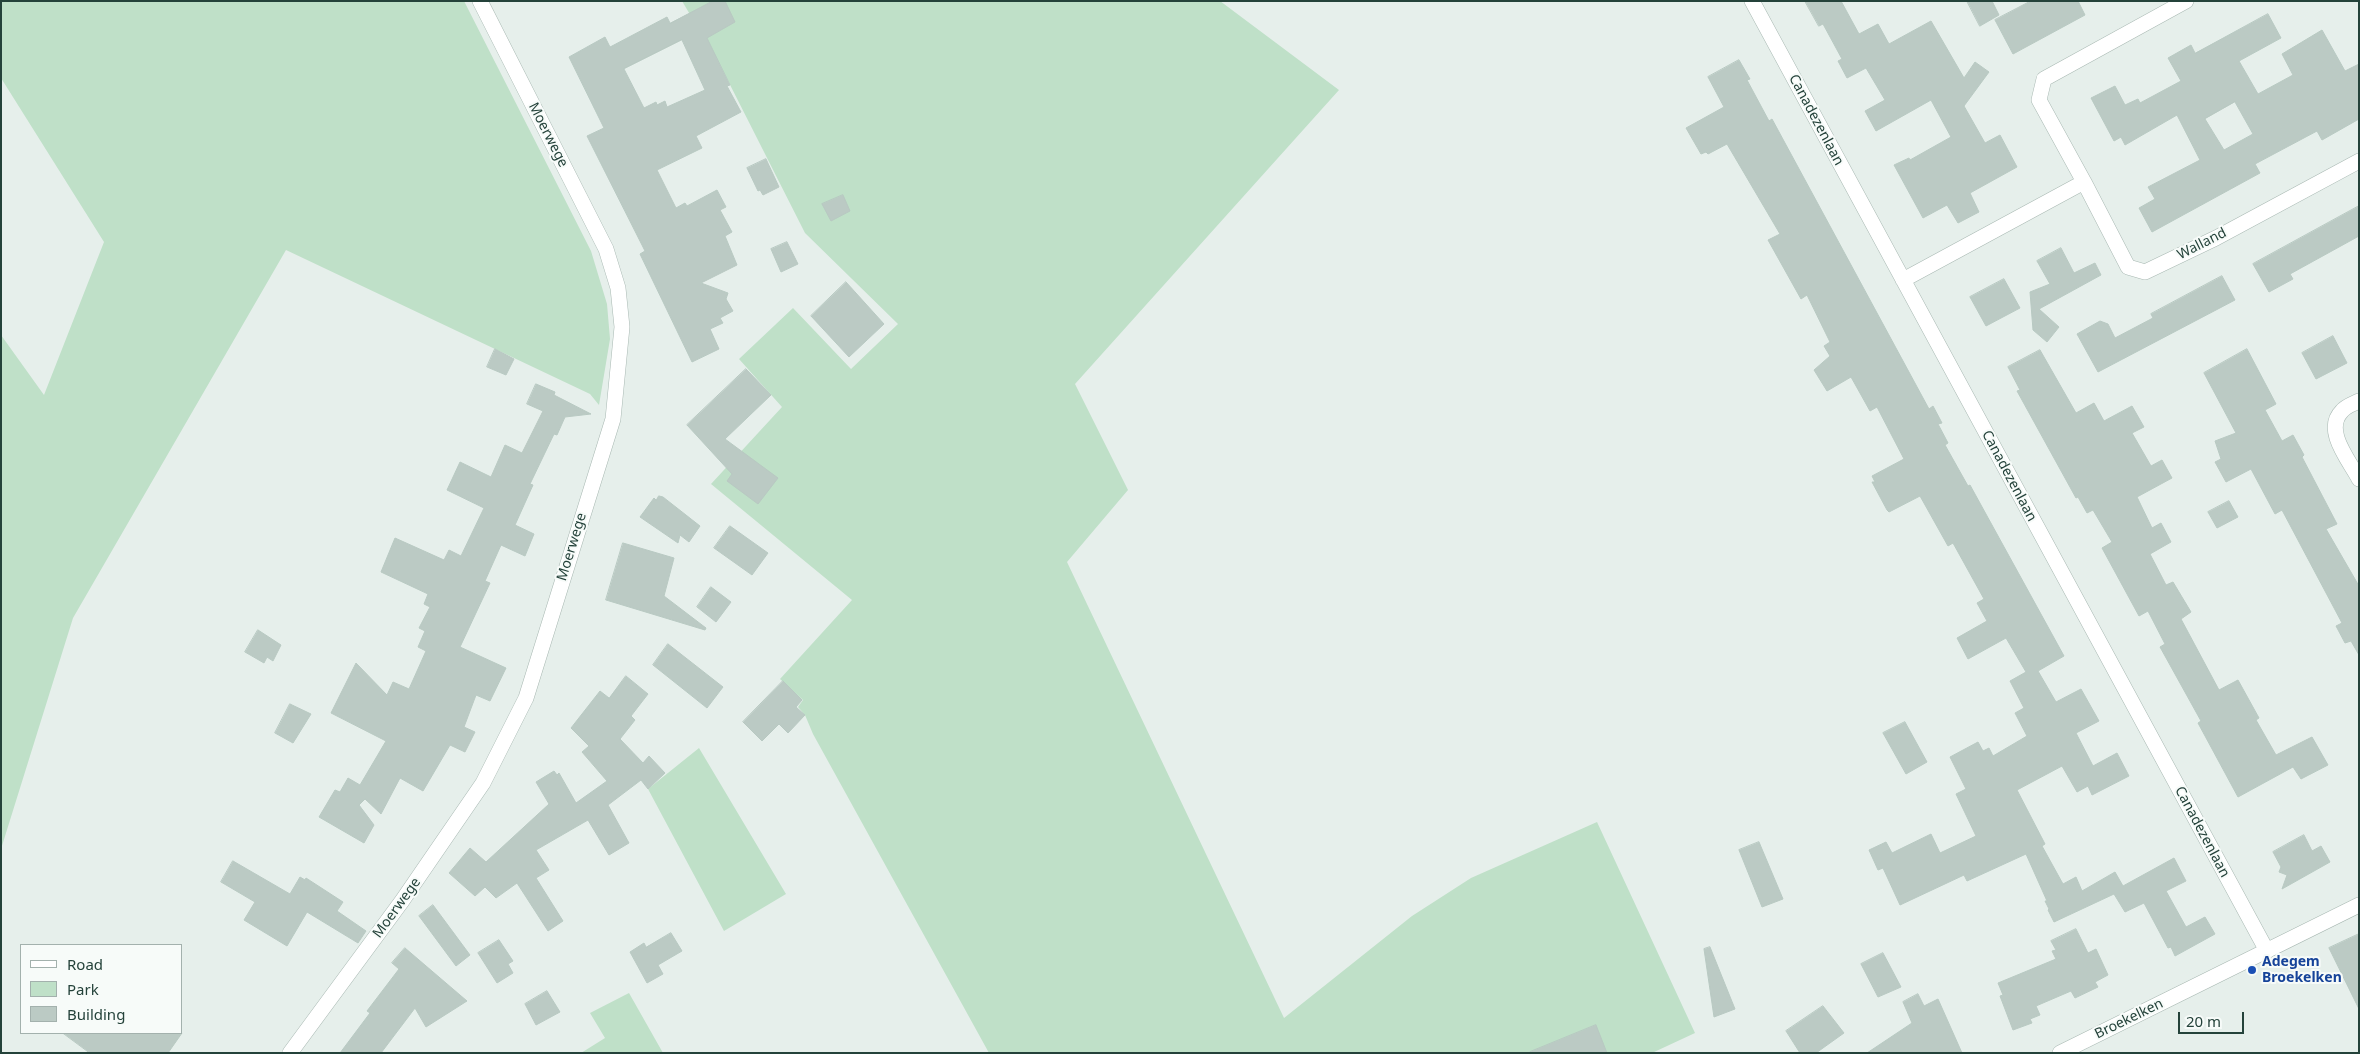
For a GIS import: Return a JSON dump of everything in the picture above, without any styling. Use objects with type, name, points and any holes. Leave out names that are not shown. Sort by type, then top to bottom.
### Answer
[{"type":"street","name":"Moerwege","points":[[290,1053],[402,901],[483,784],[499,753],[526,698],[613,418],[622,327],[618,288],[606,249],[480,1]]},
{"type":"street","name":"Canadezenlaan","points":[[1752,1],[2267,951]]},
{"type":"street","name":"Walland","points":[[2186,1],[2044,79],[2039,100],[2128,267],[2145,272],[2216,238],[2359,161]]},
{"type":"street","points":[[1903,280],[2084,182]]},
{"type":"street","points":[[2359,401],[2343,410],[2335,419],[2334,429],[2359,479]]},
{"type":"street","name":"Broekelken","points":[[2060,1053],[2359,905]]},
{"type":"green space","points":[[1,1],[464,1],[591,251],[607,304],[610,339],[599,405],[590,394],[286,250],[73,618],[1,849],[1,335],[44,395],[104,242],[1,78]]},
{"type":"green space","points":[[682,1],[1220,1],[1339,90],[1075,384],[1128,490],[1067,562],[1284,1018],[1412,916],[1471,878],[1597,822],[1695,1033],[1652,1053],[989,1053],[813,734],[805,715],[798,707],[803,700],[780,679],[852,600],[711,484],[782,407],[739,359],[793,308],[851,369],[898,324],[805,233],[720,65]]},
{"type":"green space","points":[[699,748],[786,894],[724,931],[648,789]]},
{"type":"green space","points":[[629,993],[663,1053],[581,1053],[605,1038],[590,1013]]},
{"type":"building","points":[[713,1],[725,1],[735,22],[707,38],[730,85],[727,86],[741,112],[696,136],[702,148],[657,170],[676,208],[685,203],[687,206],[717,190],[726,207],[720,210],[732,232],[725,236],[737,265],[701,283],[728,293],[726,299],[733,311],[720,318],[723,323],[710,329],[719,349],[692,362],[640,254],[645,251],[587,136],[604,128],[569,57],[605,37],[610,47],[667,17],[670,23]],"holes":[[[682,40],[705,90],[667,107],[665,101],[657,105],[656,102],[644,108],[624,69]]]},
{"type":"building","points":[[1805,1],[1841,1],[1859,34],[1878,24],[1889,44],[1931,21],[1964,78],[1975,62],[1989,72],[1964,106],[1985,143],[2000,135],[2017,167],[1970,193],[1979,212],[1958,223],[1947,205],[1923,218],[1894,165],[1909,158],[1910,160],[1951,137],[1931,100],[1876,131],[1865,111],[1885,100],[1866,68],[1847,78],[1838,61],[1842,59],[1823,24],[1819,26]]},
{"type":"building","points":[[1967,1],[1992,1],[1999,15],[1980,26]]},
{"type":"building","points":[[2031,1],[2078,1],[2085,15],[2013,54],[1995,20]]},
{"type":"building","points":[[2268,14],[2281,38],[2239,61],[2258,94],[2293,75],[2282,54],[2322,30],[2345,71],[2359,64],[2359,119],[2322,140],[2317,131],[2255,164],[2260,173],[2152,232],[2139,208],[2155,199],[2148,187],[2200,160],[2177,115],[2125,145],[2121,137],[2114,141],[2091,98],[2115,86],[2125,105],[2138,99],[2140,103],[2181,81],[2168,58],[2191,45],[2195,53]],"holes":[[[2235,102],[2253,134],[2224,150],[2205,119]]]},
{"type":"building","points":[[1739,60],[1750,79],[1747,80],[1769,121],[1772,119],[1929,409],[1933,406],[1942,423],[1938,424],[1948,443],[1945,445],[1968,486],[1970,485],[2064,656],[2038,671],[2056,702],[2081,689],[2099,721],[2076,733],[2093,766],[2117,753],[2129,776],[2092,795],[2088,786],[2077,792],[2062,766],[2017,790],[2045,844],[2042,846],[2063,884],[2076,877],[2082,891],[2115,872],[2123,886],[2174,858],[2186,881],[2166,891],[2186,927],[2205,917],[2215,934],[2175,956],[2171,947],[2168,948],[2144,903],[2125,912],[2114,894],[2054,922],[2045,901],[2047,901],[2026,854],[1967,881],[1964,875],[1900,905],[1883,868],[1878,870],[1869,850],[1886,842],[1892,853],[1931,834],[1940,853],[1976,836],[1956,794],[1966,789],[1950,757],[1978,742],[1983,751],[1989,748],[1993,756],[2027,736],[2015,713],[2024,708],[2010,681],[2026,672],[2006,638],[1968,659],[1957,638],[1987,621],[1977,603],[1984,599],[1953,543],[1948,546],[1920,496],[1889,512],[1887,510],[1872,482],[1875,482],[1872,476],[1904,459],[1877,407],[1870,411],[1851,377],[1827,391],[1814,370],[1830,356],[1824,346],[1830,342],[1807,295],[1801,299],[1768,240],[1780,234],[1727,144],[1708,154],[1706,152],[1701,154],[1686,128],[1724,107],[1708,77]]},
{"type":"building","points":[[766,159],[779,187],[763,195],[760,190],[758,191],[747,168]]},
{"type":"building","points":[[843,195],[850,211],[831,221],[822,204]]},
{"type":"building","points":[[2359,206],[2359,236],[2290,274],[2293,279],[2269,292],[2253,264]]},
{"type":"building","points":[[787,242],[798,264],[781,272],[771,249]]},
{"type":"building","points":[[2061,248],[2074,273],[2095,263],[2101,275],[2039,309],[2059,327],[2047,342],[2033,330],[2030,292],[2050,284],[2037,261]]},
{"type":"building","points":[[2222,276],[2235,300],[2098,372],[2077,334],[2100,321],[2108,324],[2115,338],[2153,318],[2151,314]]},
{"type":"building","points":[[2004,279],[2020,308],[1986,326],[1970,297]]},
{"type":"building","points":[[846,282],[884,324],[849,357],[811,316]]},
{"type":"building","points":[[2333,336],[2347,363],[2316,379],[2302,353]]},
{"type":"building","points":[[495,349],[514,359],[506,375],[487,367]]},
{"type":"building","points":[[2247,349],[2276,404],[2265,410],[2282,441],[2293,435],[2304,455],[2302,457],[2337,524],[2326,529],[2359,586],[2359,655],[2351,641],[2345,643],[2336,626],[2342,623],[2282,510],[2275,514],[2251,469],[2226,482],[2215,462],[2221,459],[2215,441],[2236,433],[2204,373]]},
{"type":"building","points":[[2040,350],[2076,413],[2094,403],[2104,421],[2132,406],[2144,427],[2132,433],[2151,466],[2162,460],[2172,478],[2137,497],[2152,528],[2161,523],[2171,542],[2150,554],[2166,585],[2173,582],[2191,612],[2181,619],[2219,690],[2238,680],[2259,718],[2256,720],[2276,755],[2312,737],[2328,765],[2301,779],[2293,767],[2238,797],[2198,723],[2201,721],[2160,647],[2165,644],[2148,611],[2139,616],[2102,548],[2112,542],[2093,510],[2087,513],[2078,497],[2076,498],[2017,391],[2020,390],[2008,367]]},
{"type":"building","points":[[746,369],[771,395],[725,439],[778,478],[758,504],[727,481],[732,474],[687,425]]},
{"type":"building","points":[[536,384],[555,392],[554,395],[591,414],[565,417],[557,435],[554,434],[530,484],[533,485],[515,525],[534,534],[525,556],[501,545],[485,581],[490,583],[460,647],[506,668],[490,701],[476,695],[464,727],[475,732],[465,752],[450,745],[423,791],[400,778],[381,814],[365,799],[359,805],[374,825],[364,843],[319,817],[335,790],[340,792],[348,778],[360,785],[386,741],[331,713],[356,663],[387,695],[393,682],[409,689],[426,651],[418,647],[425,631],[419,628],[430,607],[424,604],[428,594],[381,572],[395,538],[444,560],[449,550],[461,556],[484,508],[447,490],[460,462],[491,477],[505,445],[522,453],[543,411],[527,404]]},
{"type":"building","points":[[659,496],[663,497],[700,526],[689,542],[680,535],[678,543],[640,517],[654,498],[656,500]]},
{"type":"building","points":[[2229,501],[2238,517],[2217,528],[2208,512]]},
{"type":"building","points":[[730,526],[768,553],[752,575],[714,548]]},
{"type":"building","points":[[623,543],[674,558],[664,596],[706,628],[705,630],[606,600]]},
{"type":"building","points":[[711,587],[731,602],[716,622],[697,607]]},
{"type":"building","points":[[258,630],[281,645],[273,661],[267,657],[264,663],[245,652]]},
{"type":"building","points":[[668,644],[723,687],[707,708],[653,665]]},
{"type":"building","points":[[626,676],[648,694],[631,716],[635,720],[620,739],[643,763],[649,756],[665,773],[648,789],[641,780],[608,805],[629,843],[609,855],[588,820],[536,850],[549,870],[536,878],[563,921],[548,931],[517,883],[496,898],[485,887],[475,896],[449,873],[470,848],[486,862],[549,804],[536,782],[554,771],[557,775],[559,773],[576,803],[607,781],[582,752],[589,746],[571,728],[600,691],[609,698]]},
{"type":"building","points":[[783,681],[802,700],[796,707],[805,715],[788,733],[779,724],[762,741],[743,722]]},
{"type":"building","points":[[290,704],[311,714],[293,743],[275,733]]},
{"type":"building","points":[[1905,722],[1927,762],[1906,774],[1883,733]]},
{"type":"building","points":[[2304,835],[2312,851],[2321,846],[2330,862],[2282,889],[2287,875],[2279,872],[2281,867],[2273,852]]},
{"type":"building","points":[[1759,842],[1783,899],[1762,907],[1739,850]]},
{"type":"building","points":[[233,861],[290,894],[300,877],[305,880],[306,878],[343,902],[337,911],[366,931],[358,943],[307,912],[287,946],[244,920],[255,902],[221,882]]},
{"type":"building","points":[[433,905],[470,955],[456,966],[419,916]]},
{"type":"building","points":[[2076,929],[2088,953],[2096,949],[2108,975],[2095,982],[2098,987],[2075,998],[2071,991],[2036,1006],[2040,1015],[2030,1019],[2032,1023],[2013,1030],[2000,996],[2003,995],[1998,983],[2056,959],[2052,951],[2056,950],[2051,941]]},
{"type":"building","points":[[671,933],[682,951],[658,965],[663,974],[647,983],[630,952],[644,943],[646,947]]},
{"type":"building","points":[[2359,934],[2359,1009],[2329,948]]},
{"type":"building","points":[[499,940],[513,961],[508,964],[513,973],[497,983],[478,953]]},
{"type":"building","points":[[1710,947],[1735,1009],[1714,1017],[1704,949]]},
{"type":"building","points":[[405,948],[467,1001],[426,1027],[415,1008],[381,1053],[340,1053],[370,1013],[367,1011],[399,969],[392,963]]},
{"type":"building","points":[[1883,953],[1901,987],[1878,997],[1861,964]]},
{"type":"building","points":[[547,991],[560,1012],[536,1025],[525,1004]]},
{"type":"building","points":[[1918,994],[1924,1006],[1938,999],[1962,1053],[1867,1053],[1912,1023],[1903,1002]]},
{"type":"building","points":[[1823,1006],[1844,1033],[1816,1053],[1800,1053],[1786,1031]]},
{"type":"building","points":[[1596,1025],[1607,1053],[1530,1053],[1530,1052]]},
{"type":"building","points":[[64,1034],[181,1034],[168,1053],[90,1053]]},
{"type":"place","name":"Adegem Broekelken","points":[[2252,970]]}]
